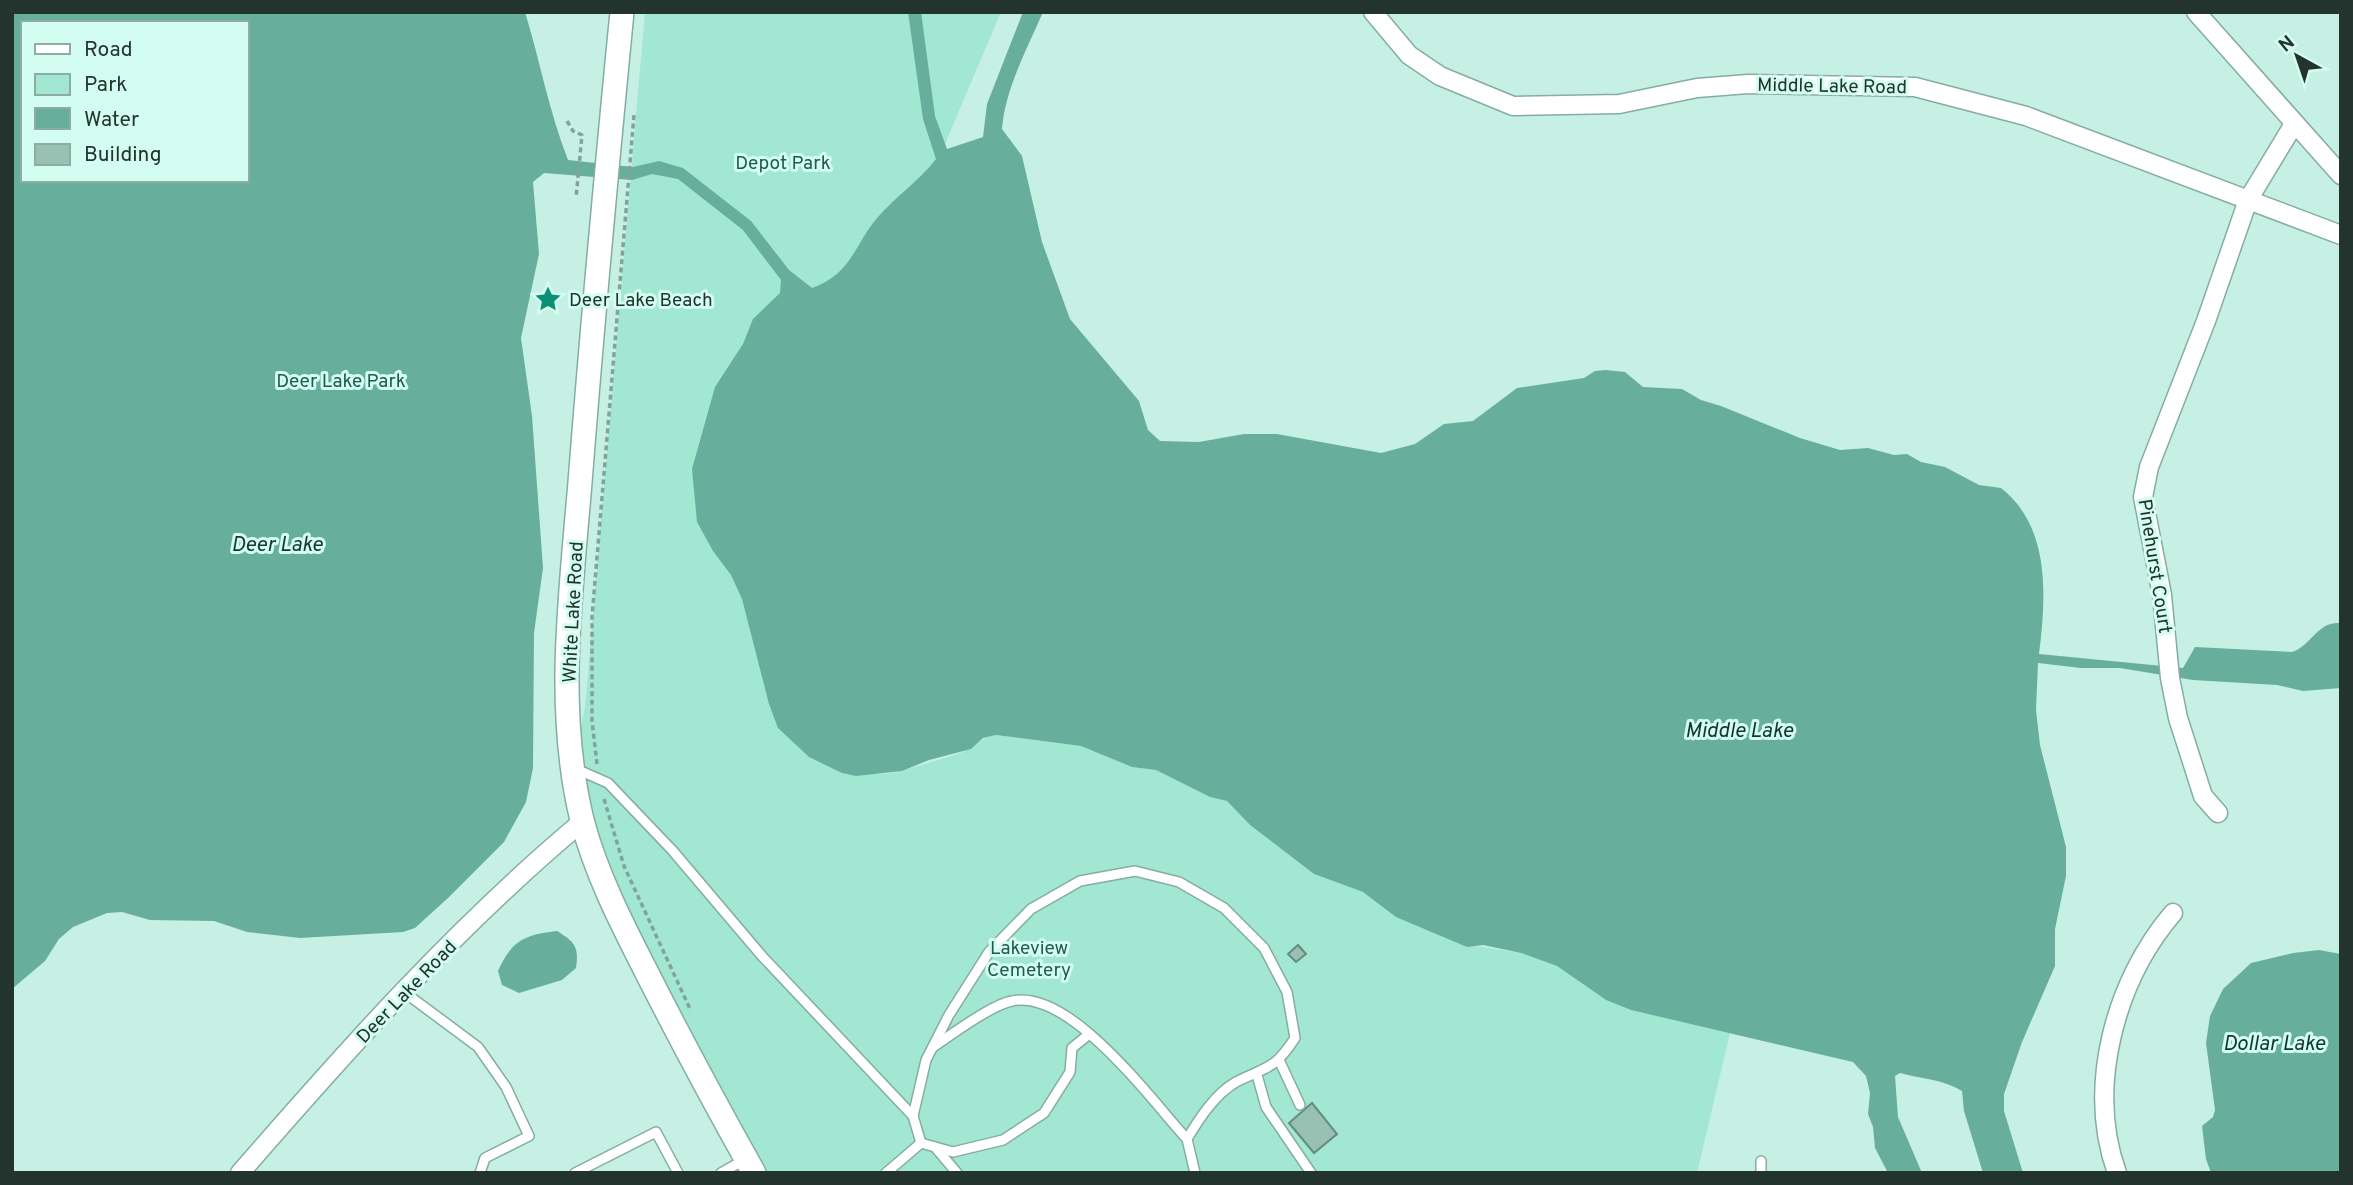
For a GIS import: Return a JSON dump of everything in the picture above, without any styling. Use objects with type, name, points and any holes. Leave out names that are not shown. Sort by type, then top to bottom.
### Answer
[{"type":"street","name":"White Lake Road","points":[[622,12],[567,649],[567,720],[572,767],[583,821],[622,923],[750,1166]]},
{"type":"street","name":"Middle Lake Road","points":[[1373,12],[1409,55],[1440,76],[1513,106],[1619,104],[1697,89],[1748,83],[1914,87],[2026,117],[2341,235]]},
{"type":"street","points":[[2196,12],[2341,175]]},
{"type":"street","name":"Pinehurst Court","points":[[2218,813],[2203,796],[2178,718],[2170,678],[2162,595],[2143,497],[2149,467],[2189,368],[2248,200],[2294,124]]},
{"type":"street","name":"Deer Lake Road","points":[[240,1173],[404,992],[531,864],[583,821]]},
{"type":"street","points":[[2117,1173],[2111,1156],[2103,1097],[2108,1052],[2119,1014],[2145,950],[2173,913]]},
{"type":"lane","points":[[572,767],[608,783],[672,850],[762,956],[913,1116]]},
{"type":"lane","points":[[920,1143],[913,1116],[926,1060],[948,1015],[989,952],[1031,909],[1080,881],[1135,871],[1179,882],[1224,908],[1264,948],[1287,992],[1295,1038],[1280,1062],[1257,1075],[1234,1083],[1201,1114],[1187,1139]]},
{"type":"lane","points":[[404,992],[478,1047],[506,1087],[529,1136],[485,1158],[480,1173]]},
{"type":"lane","points":[[933,1047],[1011,1001],[1040,1001],[1068,1015],[1103,1047],[1187,1139],[1195,1173]]},
{"type":"lane","points":[[920,1143],[953,1152],[1003,1140],[1044,1113],[1070,1072],[1072,1048],[1088,1035]]},
{"type":"lane","points":[[1280,1062],[1300,1105]]},
{"type":"lane","points":[[1257,1075],[1266,1107],[1311,1173]]},
{"type":"lane","points":[[575,1173],[656,1132],[678,1173]]},
{"type":"lane","points":[[886,1173],[920,1143]]},
{"type":"lane","points":[[934,1146],[957,1173]]},
{"type":"lane","points":[[1761,1161],[1761,1173]]},
{"type":"lane","points":[[721,1173],[750,1166]]},
{"type":"path","points":[[567,121],[568,126],[582,135],[577,196]]},
{"type":"path","points":[[632,155],[592,617],[592,711],[599,780],[624,866],[693,1015]]},
{"type":"green space","name":"Lakeview Cemetery","points":[[645,12],[1001,12],[947,139],[769,704],[843,754],[879,774],[958,754],[996,735],[1081,746],[1132,767],[1156,770],[1210,797],[1227,801],[1250,825],[1314,874],[1363,892],[1457,943],[1521,953],[1557,966],[1606,1000],[1631,1010],[1730,1033],[1697,1173],[766,1173],[646,950],[609,871],[586,796],[578,741],[585,707]]},
{"type":"water","name":"Middle Lake","points":[[12,12],[525,12],[555,124],[568,160],[633,167],[659,161],[683,168],[751,221],[789,270],[812,288],[836,275],[878,217],[936,159],[923,119],[908,12],[921,12],[935,116],[947,149],[983,137],[987,104],[1023,12],[1043,12],[1012,84],[1002,129],[1022,156],[1042,242],[1070,319],[1139,401],[1148,430],[1160,441],[1199,442],[1244,434],[1277,434],[1381,453],[1415,444],[1444,424],[1473,421],[1517,388],[1584,378],[1595,371],[1625,372],[1643,387],[1682,389],[1701,400],[1800,438],[1840,450],[1868,448],[1894,455],[1907,454],[1921,462],[1945,467],[1979,485],[2001,488],[2017,504],[2037,543],[2043,587],[2039,654],[2183,668],[2195,647],[2292,652],[2299,649],[2320,629],[2333,623],[2341,623],[2341,688],[2303,691],[2277,685],[2193,680],[2120,668],[2081,668],[2038,663],[2036,710],[2040,745],[2066,847],[2066,876],[2055,929],[2055,966],[2022,1042],[2004,1094],[2004,1111],[2023,1173],[1983,1173],[1964,1111],[1962,1091],[1939,1082],[1900,1073],[1895,1076],[1898,1117],[1922,1173],[1888,1173],[1875,1148],[1873,1127],[1868,1114],[1870,1093],[1866,1076],[1853,1062],[1631,1010],[1606,1000],[1557,966],[1521,953],[1483,945],[1467,947],[1396,917],[1363,892],[1314,874],[1250,825],[1227,801],[1210,797],[1156,770],[1132,767],[1081,746],[996,735],[983,738],[971,749],[929,760],[902,771],[856,776],[842,773],[809,757],[778,728],[769,704],[742,599],[731,575],[713,551],[697,522],[692,469],[715,387],[743,344],[753,319],[780,293],[781,280],[743,230],[678,179],[652,174],[632,180],[544,173],[533,182],[539,254],[521,338],[532,416],[543,568],[534,633],[533,768],[526,802],[504,842],[415,928],[403,932],[300,938],[247,932],[214,921],[150,920],[122,912],[107,913],[73,927],[59,939],[45,961],[12,989]]},
{"type":"water","points":[[557,931],[574,946],[577,955],[576,968],[562,980],[519,993],[502,985],[498,971],[514,946],[528,937]]},
{"type":"water","name":"Dollar Lake","points":[[2319,950],[2341,954],[2341,1173],[2211,1173],[2206,1159],[2202,1126],[2213,1117],[2215,1110],[2206,1043],[2210,1016],[2223,989],[2251,963]]},
{"type":"building","points":[[1298,945],[1306,954],[1296,962],[1288,954]]},
{"type":"building","points":[[1312,1103],[1337,1134],[1314,1153],[1289,1123]]},
{"type":"place","name":"Deer Lake Beach","points":[[548,299]]},
{"type":"park label","name":"Depot Park","points":[[783,162]]},
{"type":"park label","name":"Deer Lake Park","points":[[341,380]]},
{"type":"water label","name":"Deer Lake","points":[[277,544]]}]
